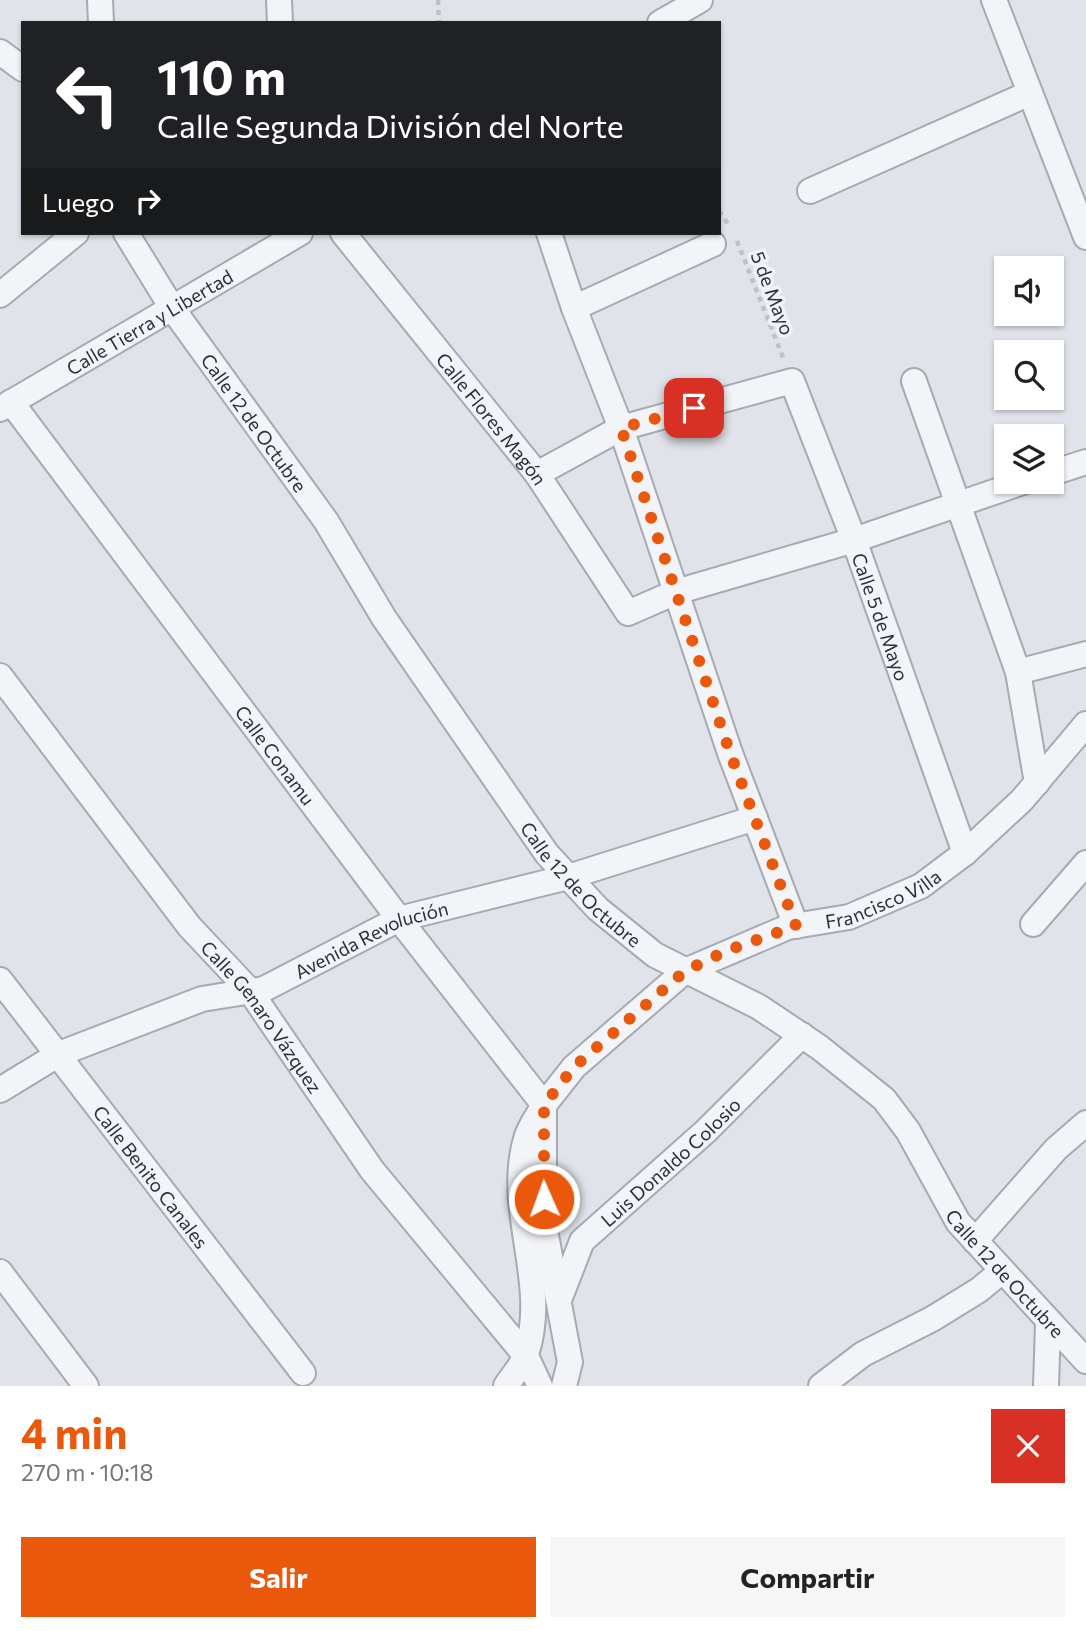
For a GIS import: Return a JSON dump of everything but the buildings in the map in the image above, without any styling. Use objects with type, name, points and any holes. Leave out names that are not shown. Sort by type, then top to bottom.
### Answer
[{"type":"street","points":[[100,0],[102,21]]},
{"type":"street","points":[[279,0],[280,21]]},
{"type":"street","points":[[663,21],[700,0]]},
{"type":"street","points":[[994,0],[1086,237]]},
{"type":"street","points":[[0,52],[21,68]]},
{"type":"street","points":[[810,191],[1030,93]]},
{"type":"street","points":[[0,295],[74,235]]},
{"type":"street","name":"Calle 12 de Octubre","points":[[127,235],[172,308],[326,521],[384,618],[547,854],[598,909],[655,955],[759,1007],[802,1035],[884,1099],[908,1131],[958,1222],[1048,1324],[1082,1349]]},
{"type":"street","name":"Calle Tierra y Libertad","points":[[6,405],[297,235]]},
{"type":"street","name":"Calle Flores Magón","points":[[345,235],[537,474],[628,613],[676,592]]},
{"type":"street","points":[[550,235],[574,308],[621,428],[755,818],[796,926]]},
{"type":"street","points":[[574,308],[713,244]]},
{"type":"street","points":[[537,474],[621,428],[792,381]]},
{"type":"street","name":"Calle 5 de Mayo","points":[[792,381],[854,540],[965,853]]},
{"type":"street","points":[[914,381],[1018,672],[1037,783]]},
{"type":"street","name":"Calle Conamu","points":[[6,405],[544,1105]]},
{"type":"street","points":[[1064,469],[1086,462]]},
{"type":"street","points":[[676,592],[854,540],[994,492]]},
{"type":"street","points":[[1018,672],[1086,654]]},
{"type":"street","name":"Calle Genaro Vázquez","points":[[0,676],[188,926],[250,991],[372,1170],[526,1356],[540,1386]]},
{"type":"street","name":"Francisco Villa","points":[[526,1356],[534,1308],[524,1235],[521,1185],[526,1139],[544,1105],[574,1067],[685,971],[726,951],[796,926],[849,917],[921,886],[965,853],[1037,783],[1086,723]]},
{"type":"street","name":"Avenida Revolución","points":[[0,1090],[59,1054],[202,999],[264,989],[399,919],[568,877],[755,818]]},
{"type":"street","points":[[1033,924],[1086,863]]},
{"type":"street","name":"Calle Benito Canales","points":[[0,980],[303,1373]]},
{"type":"street","name":"Luis Donaldo Colosio","points":[[559,1301],[582,1241],[706,1131],[802,1035]]},
{"type":"street","points":[[544,1105],[541,1122],[544,1225],[569,1362],[564,1386]]},
{"type":"street","points":[[975,1241],[1056,1149],[1086,1123]]},
{"type":"street","points":[[821,1386],[863,1354],[932,1319],[979,1290],[1002,1270]]},
{"type":"street","points":[[0,1272],[86,1386]]},
{"type":"street","points":[[1046,1386],[1048,1324]]},
{"type":"street","points":[[506,1386],[526,1356]]},
{"type":"path","points":[[438,0],[439,21]]},
{"type":"path","name":"5 de Mayo","points":[[721,213],[740,247],[792,381]]},
{"type":"route","points":[[544,1199],[541,1122],[544,1105],[574,1067],[685,971],[726,951],[796,926],[730,753],[621,428],[694,408]]}]
